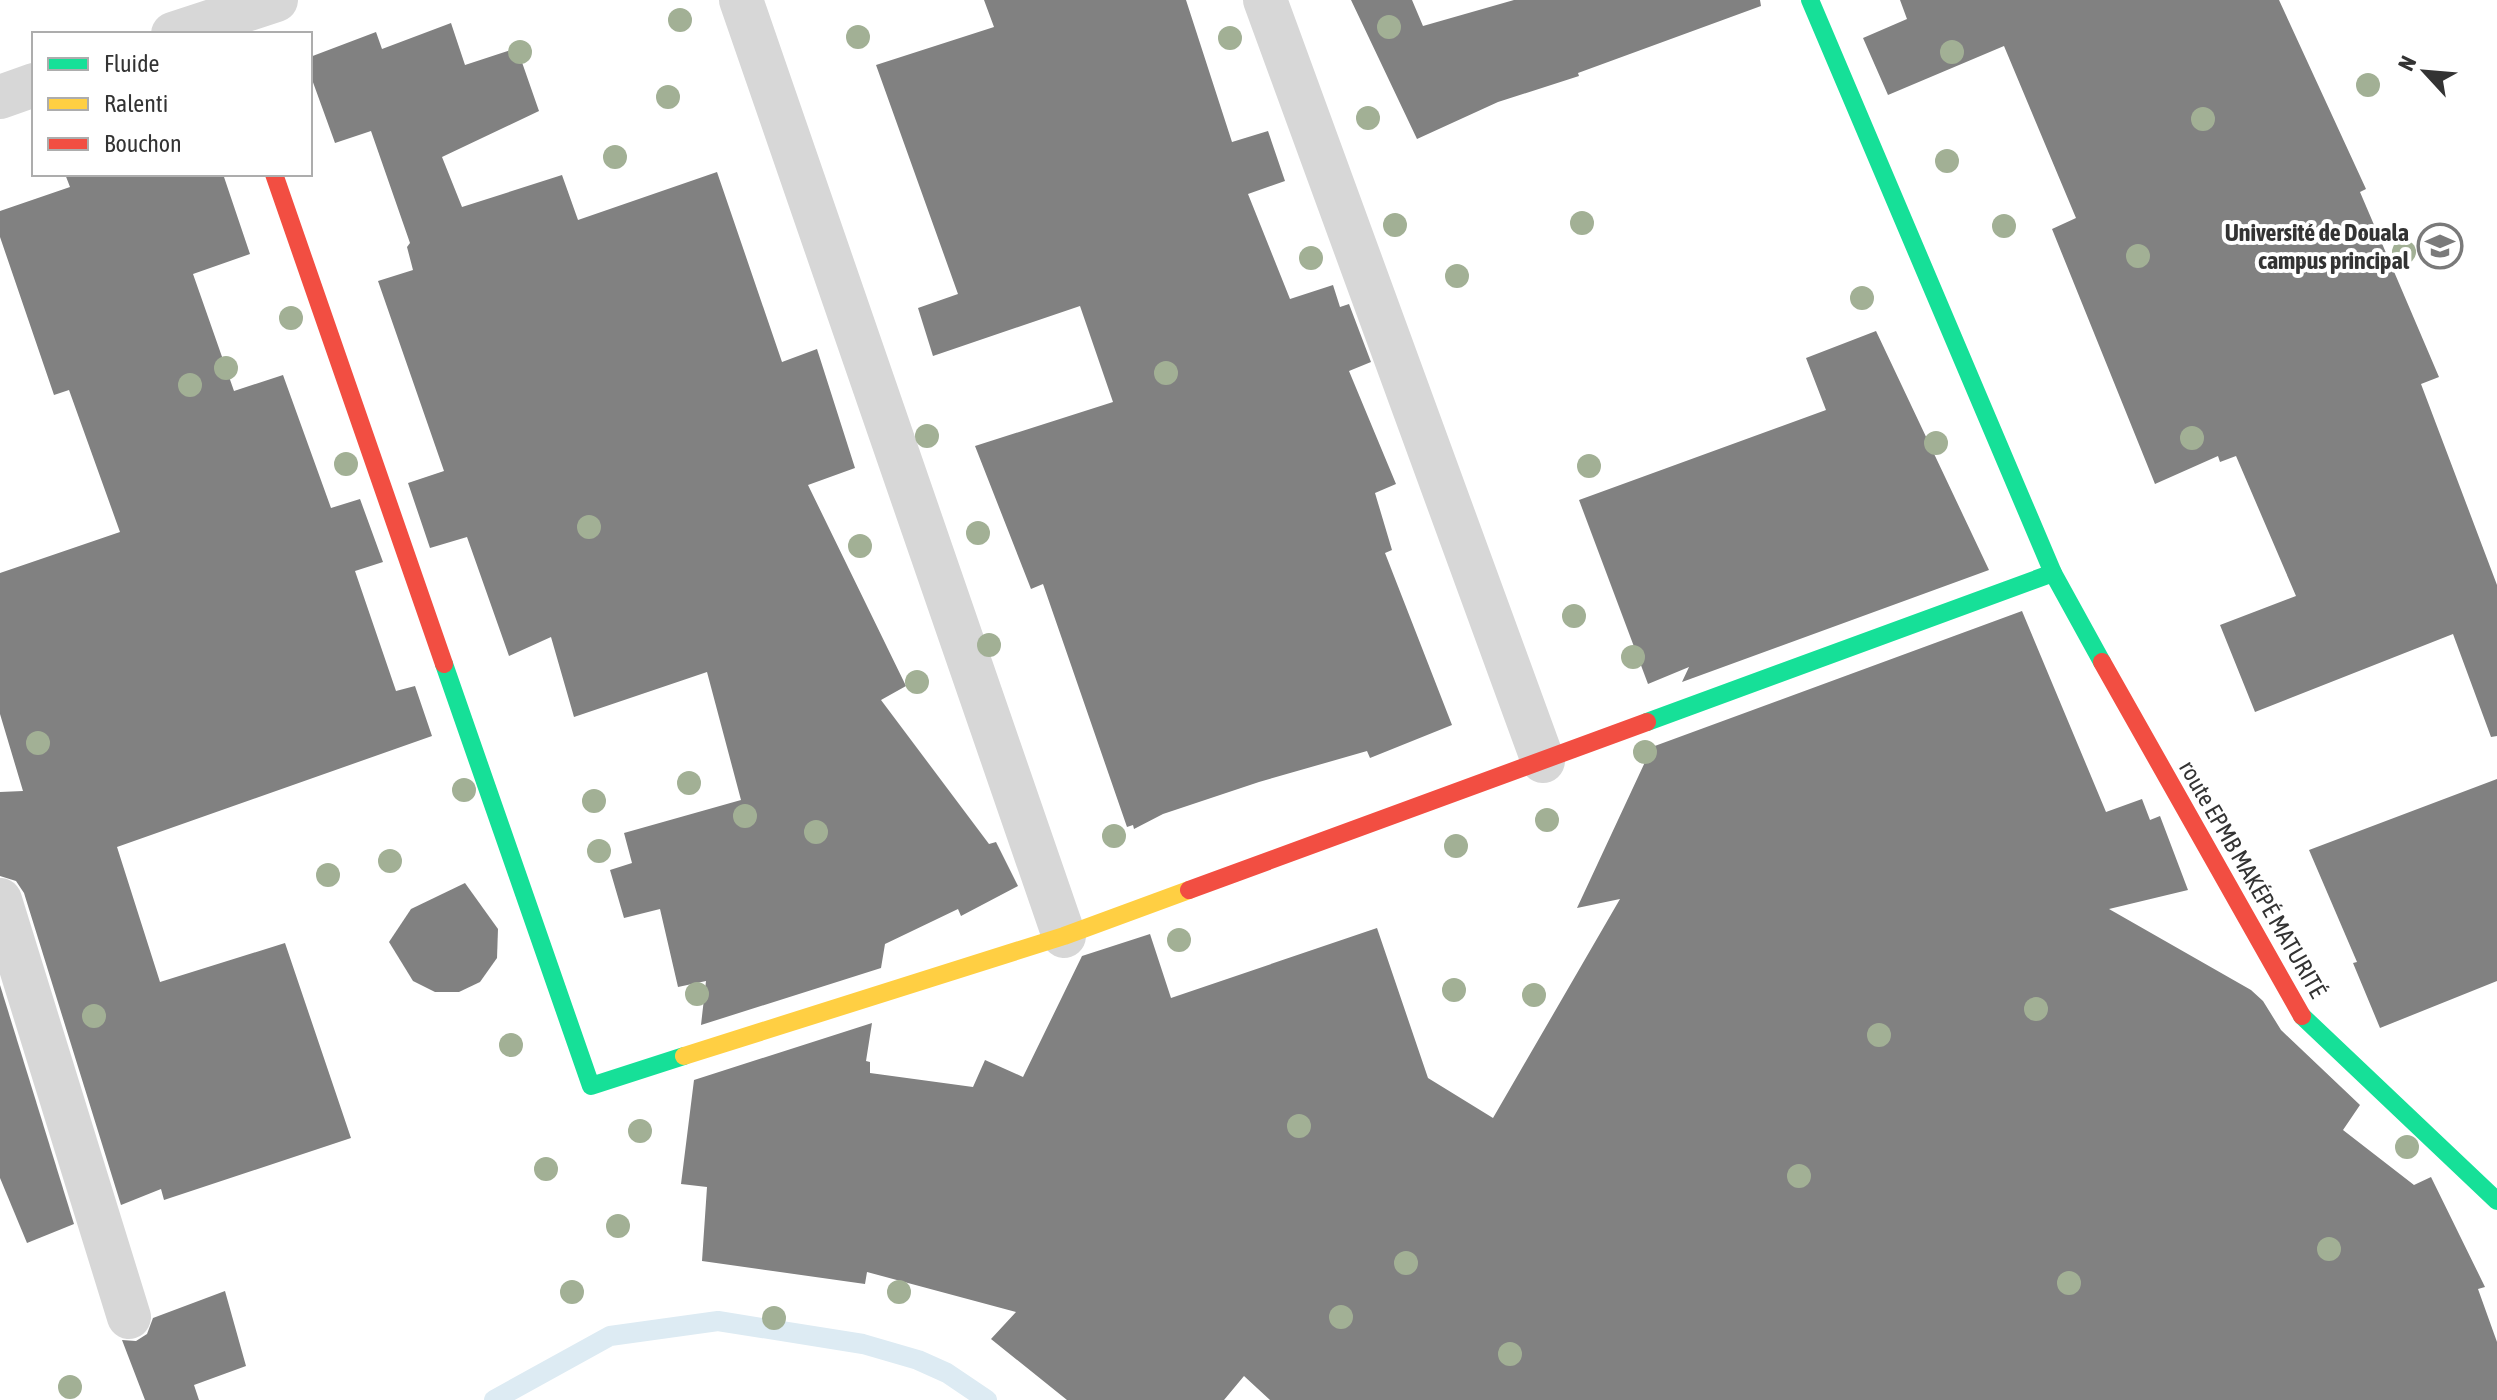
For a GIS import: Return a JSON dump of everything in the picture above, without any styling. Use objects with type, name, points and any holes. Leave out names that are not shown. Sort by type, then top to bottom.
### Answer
[{"type":"street","points":[[185,32],[222,26],[276,0]]},
{"type":"street","points":[[741,0],[1064,936]]},
{"type":"street","points":[[1265,0],[1543,761]]},
{"type":"street","name":"route EPMB MAKÉPÉ MATURITÉ","points":[[1810,0],[2053,573],[2298,1012],[2497,1201]]},
{"type":"street","points":[[0,97],[32,86]]},
{"type":"street","points":[[275,176],[591,1086],[1064,936],[2053,573]]},
{"type":"street","points":[[0,900],[129,1317]]},
{"type":"building","points":[[984,0],[1186,0],[1232,142],[1268,131],[1285,181],[1248,194],[1290,299],[1333,285],[1340,307],[1349,304],[1371,362],[1349,371],[1396,484],[1375,493],[1392,550],[1385,553],[1452,725],[1370,758],[1367,751],[1163,814],[1134,829],[1133,825],[1127,827],[1043,584],[1031,589],[975,446],[1113,402],[1080,306],[933,356],[918,308],[958,294],[876,65],[994,27]]},
{"type":"building","points":[[1351,0],[1412,0],[1423,26],[1514,0],[1760,0],[1761,6],[1578,73],[1579,76],[1498,102],[1417,139]]},
{"type":"building","points":[[1900,0],[2279,0],[2366,189],[2360,192],[2439,377],[2421,384],[2497,585],[2497,736],[2491,737],[2453,634],[2255,712],[2220,625],[2296,596],[2236,456],[2220,462],[2218,456],[2155,484],[2052,229],[2076,218],[2004,46],[1888,95],[1863,38],[1907,19]]},
{"type":"building","points":[[451,23],[465,65],[517,48],[539,111],[442,157],[462,207],[562,175],[578,220],[717,172],[782,362],[817,349],[855,468],[808,485],[906,686],[881,700],[989,844],[996,842],[1018,886],[961,916],[958,909],[885,944],[881,968],[701,1025],[706,981],[678,987],[660,909],[624,918],[610,870],[632,863],[624,833],[741,800],[707,672],[574,717],[551,637],[509,656],[467,537],[430,548],[408,483],[444,471],[378,281],[413,270],[407,247],[410,243],[371,131],[335,143],[312,80],[312,56],[376,32],[382,49]]},
{"type":"building","points":[[66,176],[224,176],[250,254],[193,274],[234,391],[283,375],[331,508],[360,499],[383,562],[355,571],[396,691],[415,686],[432,736],[117,847],[160,982],[285,943],[351,1138],[164,1200],[161,1189],[121,1205],[24,893],[16,881],[0,876],[0,792],[23,791],[0,714],[0,573],[120,532],[69,390],[54,395],[0,237],[0,211],[70,187]]},
{"type":"building","points":[[1876,331],[1989,570],[1682,682],[1689,667],[1648,684],[1579,500],[1826,410],[1806,358]]},
{"type":"building","points":[[2022,611],[2106,812],[2142,799],[2150,820],[2160,816],[2188,890],[2109,909],[2251,990],[2263,1001],[2281,1030],[2360,1105],[2343,1130],[2414,1185],[2431,1177],[2485,1287],[2478,1289],[2497,1342],[2497,1400],[1270,1400],[1244,1376],[1224,1400],[1067,1400],[991,1339],[1016,1312],[867,1272],[865,1284],[702,1261],[707,1187],[681,1184],[694,1080],[872,1023],[866,1061],[870,1062],[870,1073],[973,1087],[985,1060],[1023,1077],[1082,956],[1150,934],[1171,998],[1377,928],[1428,1078],[1493,1118],[1620,899],[1577,908],[1652,747]]},
{"type":"building","points":[[2497,779],[2497,981],[2380,1028],[2353,963],[2357,962],[2309,850]]},
{"type":"building","points":[[465,883],[498,929],[497,958],[480,982],[459,992],[435,992],[413,981],[389,942],[411,909]]},
{"type":"building","points":[[0,985],[74,1224],[27,1243],[0,1178]]},
{"type":"building","points":[[225,1291],[246,1366],[194,1385],[199,1400],[145,1400],[122,1340],[136,1341],[147,1334],[153,1318]]},
{"type":"waterway","points":[[494,1400],[610,1336],[718,1321],[863,1344],[918,1360],[947,1373],[987,1400]]},
{"type":"traffic: fast","points":[[1810,0],[2053,573],[2102,662]]},
{"type":"traffic: fast","points":[[1647,722],[2053,573]]},
{"type":"traffic: fast","points":[[444,664],[591,1086],[684,1056]]},
{"type":"traffic: fast","points":[[2302,1016],[2497,1201]]},
{"type":"traffic: slow","points":[[684,1056],[1064,936],[1189,890]]},
{"type":"traffic: jam","points":[[275,176],[444,664]]},
{"type":"traffic: jam","points":[[2102,662],[2302,1016]]},
{"type":"traffic: jam","points":[[1189,890],[1647,722]]},
{"type":"place","name":"Université de Douala campus principal","points":[[2440,246]]}]
